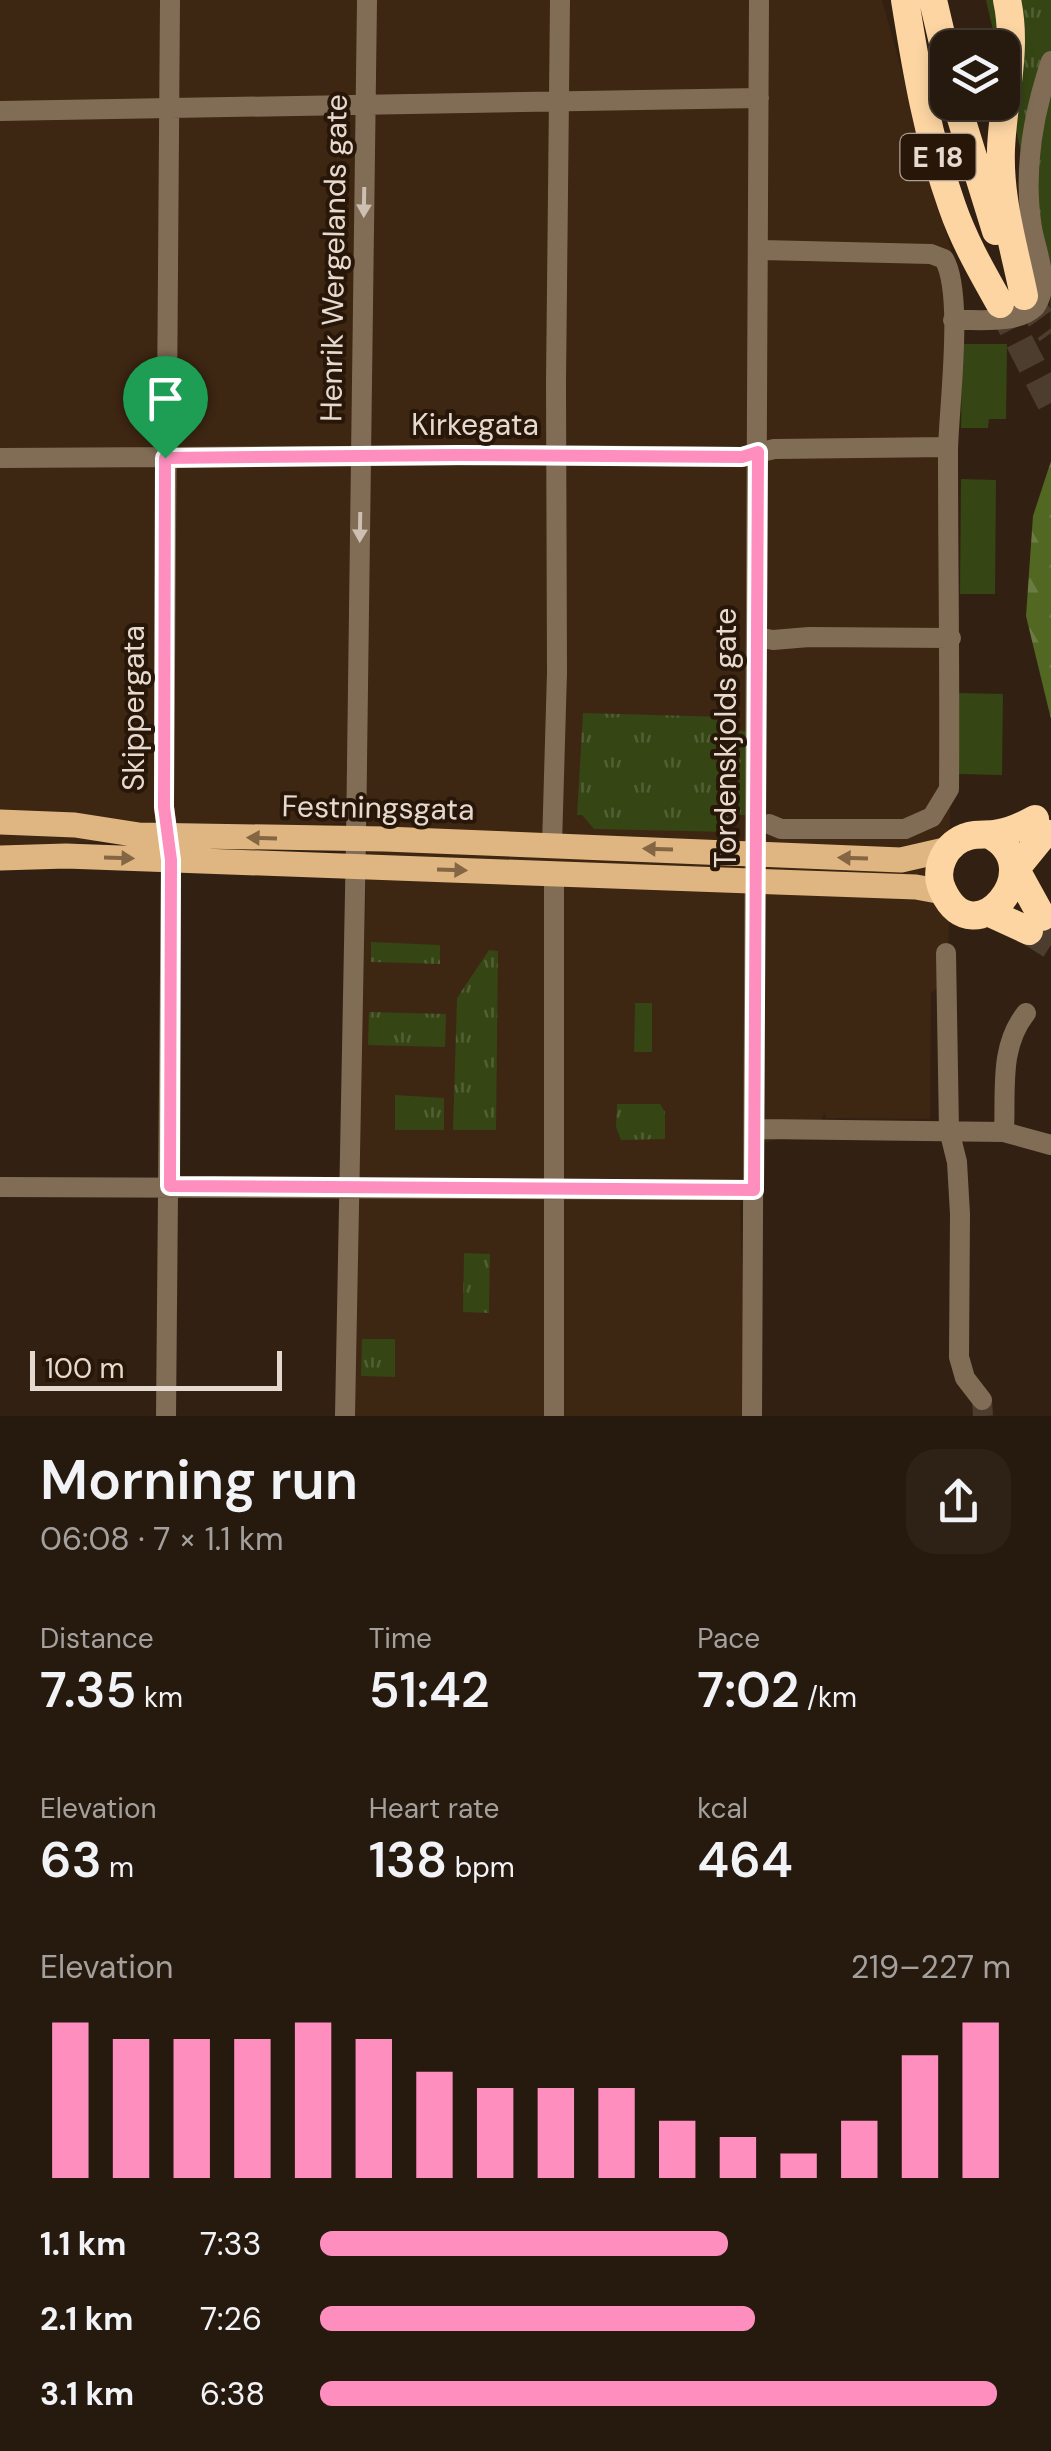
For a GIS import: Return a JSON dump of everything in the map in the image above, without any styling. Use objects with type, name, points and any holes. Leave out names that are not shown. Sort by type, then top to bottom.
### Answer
[{"type":"highway","name":"E 18","points":[[905,0],[917,76],[951,206],[968,246],[1012,300]]},
{"type":"highway","name":"E 18","points":[[922,0],[926,60],[960,200],[1012,300]]},
{"type":"highway","points":[[933,0],[940,30]]},
{"type":"highway","name":"E 18","points":[[1007,0],[1012,38],[1001,145],[1001,186],[1012,300]]},
{"type":"highway","name":"E 18","points":[[961,120],[1012,300]]},
{"type":"highway","points":[[1040,826],[1008,903],[979,915],[958,908],[943,892],[940,870],[949,848],[963,837],[990,835],[1040,826]]},
{"type":"highway","points":[[990,835],[1012,850],[1036,924],[990,913]]},
{"type":"main road","name":"Festningsgata","points":[[0,822],[75,825],[170,848],[354,867],[554,874],[756,867]]},
{"type":"main road","name":"Festningsgata","points":[[0,858],[356,840],[552,845],[756,867]]},
{"type":"main road","points":[[756,867],[901,860],[949,848]]},
{"type":"main road","points":[[756,867],[943,892]]},
{"type":"street","name":"Skippergata","points":[[166,1416],[170,848],[164,807],[170,0]]},
{"type":"street","name":"Henrik Wergelands gate","points":[[345,1416],[367,0]]},
{"type":"street","points":[[552,845],[557,672],[560,0]]},
{"type":"street","name":"Tordenskjolds gate","points":[[752,1416],[759,0]]},
{"type":"street","points":[[953,320],[1024,315],[1043,297],[1047,281],[1032,231],[1030,168],[1035,122],[1051,61]]},
{"type":"street","points":[[0,111],[759,98]]},
{"type":"street","points":[[759,250],[931,254],[944,259],[950,270],[953,320],[948,447],[949,789],[932,817],[905,829],[781,829],[769,824]]},
{"type":"street","name":"Kirkegata","points":[[0,458],[742,457],[814,448],[948,447]]},
{"type":"street","points":[[756,637],[951,638]]},
{"type":"street","points":[[554,874],[554,1416]]},
{"type":"street","points":[[946,953],[949,1130],[960,1214],[960,1357],[965,1378],[982,1400]]},
{"type":"street","points":[[1004,1132],[1007,1054],[1012,1030],[1026,1012]]},
{"type":"street","points":[[756,1129],[1004,1132],[1051,1145]]},
{"type":"street","points":[[0,1187],[754,1190]]},
{"type":"shaded area","points":[[0,0],[882,0],[957,271],[948,980],[931,993],[930,1119],[826,1118],[825,1113],[817,1127],[751,1147],[740,1208],[748,1416],[350,1416],[368,821],[0,849]]},
{"type":"green space","points":[[986,0],[1051,0],[1051,351],[1050,280],[1014,120],[1020,120],[1020,30],[993,30]]},
{"type":"green space","points":[[962,344],[1007,344],[1006,419],[989,419],[988,428],[961,428]]},
{"type":"green space","points":[[1051,461],[1051,719],[1026,616],[1033,516]]},
{"type":"green space","points":[[961,479],[996,480],[995,594],[960,594]]},
{"type":"green space","points":[[959,693],[1003,694],[1002,775],[958,774]]},
{"type":"green space","points":[[583,713],[726,717],[725,730],[748,731],[747,815],[728,815],[729,832],[594,829],[582,815],[577,815]]},
{"type":"green space","points":[[371,942],[440,945],[440,964],[371,962]]},
{"type":"green space","points":[[489,950],[498,951],[496,1130],[453,1130],[457,998]]},
{"type":"green space","points":[[635,1003],[652,1003],[652,1052],[634,1052]]},
{"type":"green space","points":[[369,1012],[446,1014],[445,1047],[368,1045]]},
{"type":"green space","points":[[395,1095],[444,1098],[444,1130],[395,1130]]},
{"type":"green space","points":[[617,1104],[660,1104],[665,1112],[665,1139],[621,1140],[616,1127]]},
{"type":"green space","points":[[464,1253],[490,1254],[489,1313],[463,1312]]},
{"type":"green space","points":[[362,1339],[395,1339],[395,1377],[361,1376]]},
{"type":"tunnel","points":[[1024,296],[1051,333]]},
{"type":"tunnel","points":[[1000,304],[1051,403]]},
{"type":"tunnel","points":[[1029,931],[1051,945]]},
{"type":"tunnel","points":[[982,1400],[983,1416]]},
{"type":"route","points":[[758,452],[754,1190],[170,1186],[171,860],[164,807],[165,458],[742,457],[758,452]]}]
